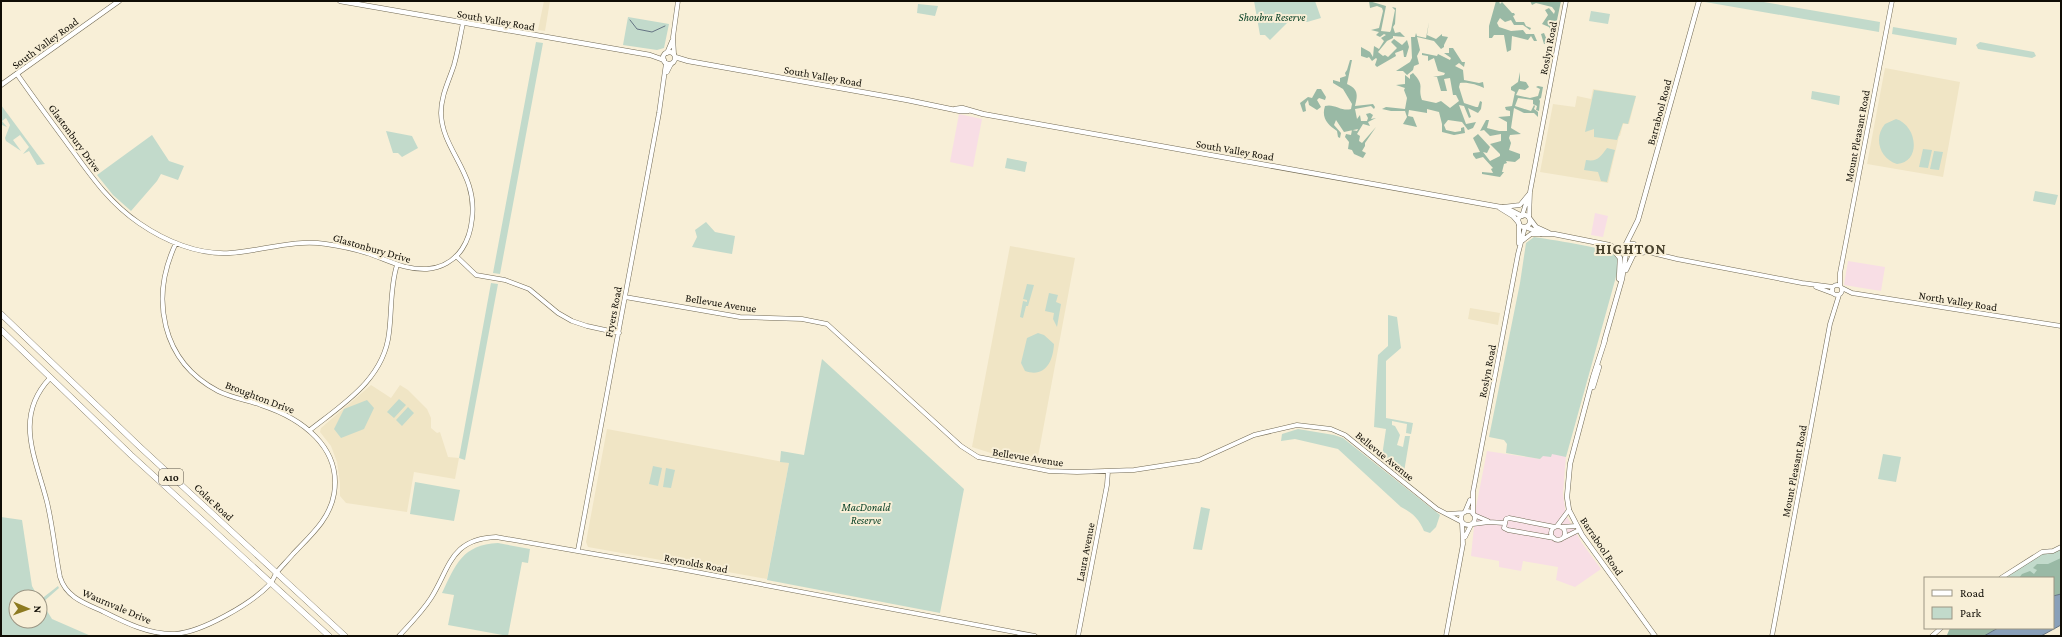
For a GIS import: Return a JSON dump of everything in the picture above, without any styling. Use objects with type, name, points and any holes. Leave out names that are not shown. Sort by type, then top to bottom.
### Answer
[{"type":"highway","name":"Colac Road","points":[[1,314],[140,447],[273,578],[329,636]]},
{"type":"highway","name":"Colac Road","points":[[1,330],[131,455],[273,578],[345,636]]},
{"type":"main road","name":"South Valley Road","points":[[1,85],[119,1]]},
{"type":"main road","name":"South Valley Road","points":[[340,1],[955,109],[962,108],[968,111],[1499,207],[1512,210],[1522,216]]},
{"type":"main road","name":"Barrabool Road","points":[[1655,636],[1578,528],[1569,510],[1567,497],[1570,464],[1596,378],[1622,279],[1636,250],[1636,228],[1699,1]]},
{"type":"main road","name":"South Valley Road","points":[[650,55],[666,53],[671,60]]},
{"type":"main road","points":[[666,53],[671,60]]},
{"type":"main road","name":"South Valley Road","points":[[1499,207],[1513,216],[1519,223]]},
{"type":"main road","points":[[1553,234],[1543,234],[1526,227],[1519,223],[1519,218],[1522,216],[1529,218],[1536,227],[1553,234],[1609,245],[1633,254]]},
{"type":"main road","points":[[1526,227],[1529,224],[1529,218]]},
{"type":"main road","name":"Barrabool Road","points":[[1622,279],[1627,244],[1636,228]]},
{"type":"main road","points":[[1598,243],[1616,252],[1620,259],[1621,268],[1614,308]]},
{"type":"main road","points":[[1609,245],[1635,245]]},
{"type":"street","points":[[671,60],[678,1]]},
{"type":"street","name":"Roslyn Road","points":[[1522,216],[1530,192],[1566,1]]},
{"type":"street","name":"Mount Pleasant Road","points":[[1834,309],[1834,286],[1840,273],[1892,1]]},
{"type":"street","name":"Glastonbury Drive","points":[[17,74],[110,200],[140,224],[176,243],[204,251],[222,253],[286,244],[318,243],[352,249],[397,265],[417,269],[429,269],[446,264],[456,256],[463,248],[469,234],[472,204],[465,174],[444,130],[441,110],[443,96],[454,65],[463,23]]},
{"type":"street","points":[[666,53],[673,37]]},
{"type":"street","name":"Fryers Road","points":[[578,550],[665,76],[671,60]]},
{"type":"street","points":[[1499,207],[1520,205],[1525,201],[1530,192]]},
{"type":"street","name":"Roslyn Road","points":[[1529,218],[1530,192]]},
{"type":"street","name":"Roslyn Road","points":[[1518,254],[1519,223]]},
{"type":"street","name":"Roslyn Road","points":[[1446,636],[1463,544],[1475,519],[1473,514],[1473,492],[1518,254],[1526,227]]},
{"type":"street","points":[[1521,244],[1531,234],[1543,234]]},
{"type":"street","name":"Broughton Drive","points":[[176,243],[164,276],[162,304],[167,332],[179,356],[199,379],[219,391],[277,411],[310,430],[322,444],[331,462],[335,482],[331,506],[325,518],[273,578]]},
{"type":"street","points":[[1635,245],[1648,252],[1802,283],[1841,287]]},
{"type":"street","points":[[1633,254],[1648,252]]},
{"type":"street","points":[[456,256],[476,275],[505,280],[529,289],[558,313],[572,321],[618,333]]},
{"type":"street","points":[[310,430],[361,389],[378,366],[389,335],[393,286],[397,265]]},
{"type":"street","name":"Mount Pleasant Road","points":[[1772,636],[1834,309],[1840,295],[1840,273]]},
{"type":"street","points":[[1802,283],[1840,295]]},
{"type":"street","name":"North Valley Road","points":[[1841,287],[1852,292],[2061,326]]},
{"type":"street","name":"North Valley Road","points":[[1840,295],[1852,292]]},
{"type":"street","name":"Bellevue Avenue","points":[[625,297],[751,319],[802,319],[827,324],[971,454],[1049,471],[1108,471],[1156,468],[1199,460],[1254,435],[1303,424],[1336,431],[1351,438],[1429,503],[1462,522]]},
{"type":"street","name":"Waurnvale Drive","points":[[50,378],[41,389],[34,403],[30,422],[30,436],[48,506],[62,584],[70,595],[109,615],[143,629],[173,635],[190,630],[231,612],[273,578]]},
{"type":"street","name":"Laura Avenue","points":[[1078,636],[1107,485],[1108,471]]},
{"type":"street","name":"Roslyn Road","points":[[1463,544],[1461,517],[1473,492]]},
{"type":"street","points":[[1554,538],[1552,533],[1569,510]]},
{"type":"street","points":[[1446,514],[1464,512],[1473,514],[1489,522]]},
{"type":"street","points":[[1462,522],[1467,525],[1489,522],[1504,523],[1509,518],[1578,528]]},
{"type":"street","points":[[1504,523],[1504,528],[1508,530],[1558,540],[1578,528]]},
{"type":"street","points":[[1558,526],[1565,533],[1562,538]]},
{"type":"street","name":"Reynolds Road","points":[[399,636],[431,598],[447,566],[454,556],[472,542],[487,538],[501,537],[578,550],[1036,636]]},
{"type":"street","points":[[2003,577],[2042,552],[2053,551],[2061,547]]},
{"type":"street","points":[[1932,636],[1940,629]]},
{"type":"shaded area","points":[[544,1],[550,1],[545,31],[538,30]]},
{"type":"shaded area","points":[[1885,68],[1960,82],[1943,177],[1867,164]]},
{"type":"shaded area","points":[[1593,89],[1636,96],[1629,124],[1623,124],[1619,136],[1608,183],[1540,172],[1553,104],[1575,107],[1577,96],[1591,99]]},
{"type":"shaded area","points":[[959,114],[982,119],[973,167],[950,162]]},
{"type":"shaded area","points":[[1595,213],[1608,216],[1603,237],[1591,235]]},
{"type":"shaded area","points":[[1010,246],[1075,258],[1037,462],[997,455],[972,447]]},
{"type":"shaded area","points":[[1848,261],[1885,267],[1881,291],[1844,285]]},
{"type":"shaded area","points":[[1470,308],[1500,313],[1498,325],[1468,319]]},
{"type":"shaded area","points":[[371,385],[391,398],[400,385],[408,390],[427,409],[431,418],[431,428],[437,433],[440,432],[448,457],[459,458],[455,479],[414,472],[407,512],[346,503],[340,496],[337,462],[331,446],[320,432],[321,428]]},
{"type":"shaded area","points":[[607,429],[789,463],[767,579],[588,547],[586,542]]},
{"type":"shaded area","points":[[1487,451],[1540,459],[1542,456],[1551,453],[1566,455],[1563,494],[1566,515],[1582,543],[1601,569],[1575,587],[1556,580],[1558,567],[1523,561],[1521,571],[1499,567],[1499,561],[1471,556],[1476,507]]},
{"type":"green space","name":"Shoubra Reserve","points":[[1254,1],[1315,1],[1321,18],[1307,22],[1291,19],[1270,40],[1265,35],[1260,35]]},
{"type":"green space","points":[[1369,1],[1386,6],[1381,31],[1390,32],[1395,10],[1392,7],[1396,8],[1395,24],[1393,27],[1395,33],[1400,32],[1405,37],[1393,36],[1393,38],[1387,41],[1378,52],[1383,56],[1385,55],[1388,57],[1397,48],[1391,42],[1394,39],[1402,45],[1407,40],[1409,47],[1406,57],[1404,57],[1403,50],[1395,53],[1396,56],[1377,67],[1375,65],[1376,58],[1372,61],[1369,57],[1367,58],[1361,56],[1361,47],[1370,52],[1373,57],[1374,46],[1379,49],[1384,41],[1381,38],[1386,35],[1384,34],[1380,37],[1376,35],[1379,32],[1371,30],[1379,28],[1383,11],[1382,8],[1377,6],[1370,8]]},
{"type":"green space","points":[[1496,1],[1499,1],[1500,4],[1502,2],[1512,13],[1514,13],[1515,15],[1513,16],[1516,22],[1524,22],[1526,26],[1531,28],[1530,30],[1523,25],[1514,25],[1511,20],[1505,22],[1500,18],[1497,23],[1499,27],[1511,31],[1523,30],[1526,34],[1534,34],[1537,41],[1534,41],[1531,36],[1528,40],[1512,36],[1511,50],[1507,52],[1504,35],[1494,35],[1492,38],[1489,38],[1489,26]]},
{"type":"green space","points":[[1530,1],[1561,1],[1552,44],[1544,44],[1541,34],[1544,33],[1547,40],[1550,35],[1549,27],[1542,24],[1548,15],[1545,10],[1549,8],[1554,14],[1555,11],[1552,7],[1536,3],[1532,5]]},
{"type":"green space","points":[[1758,1],[1880,22],[1879,32],[1705,2]]},
{"type":"green space","points":[[918,4],[938,6],[935,16],[917,13]]},
{"type":"green space","points":[[1591,11],[1610,14],[1608,24],[1589,21]]},
{"type":"green space","points":[[628,17],[669,24],[664,48],[657,50],[623,45]]},
{"type":"green space","points":[[1429,22],[1427,35],[1436,39],[1442,34],[1442,36],[1448,37],[1444,47],[1441,49],[1434,41],[1417,37],[1420,50],[1417,56],[1419,64],[1414,66],[1413,70],[1407,75],[1403,71],[1396,71],[1410,62],[1412,58],[1411,37],[1415,37],[1416,33],[1417,36],[1426,38]]},
{"type":"green space","points":[[1893,27],[1957,38],[1956,45],[1892,34]]},
{"type":"green space","points":[[536,42],[543,43],[500,274],[493,273]]},
{"type":"green space","points":[[1980,42],[2034,52],[2036,56],[2032,58],[1978,49],[1976,45]]},
{"type":"green space","points":[[1449,48],[1453,48],[1462,62],[1465,62],[1464,67],[1459,63],[1455,66],[1463,70],[1464,80],[1479,83],[1483,82],[1484,88],[1473,84],[1463,83],[1460,83],[1459,87],[1464,103],[1478,107],[1480,101],[1482,102],[1481,109],[1478,113],[1468,108],[1471,117],[1469,118],[1464,106],[1459,105],[1466,124],[1476,122],[1473,128],[1468,130],[1462,122],[1448,120],[1444,125],[1446,130],[1455,132],[1461,131],[1461,128],[1464,127],[1465,133],[1454,135],[1442,132],[1439,112],[1427,109],[1427,113],[1409,110],[1408,116],[1413,117],[1417,127],[1403,124],[1407,117],[1405,111],[1391,111],[1382,109],[1386,107],[1405,109],[1407,98],[1404,90],[1405,88],[1396,85],[1405,84],[1405,75],[1410,79],[1410,75],[1413,73],[1420,84],[1422,100],[1436,103],[1441,101],[1450,108],[1459,101],[1456,95],[1453,95],[1450,78],[1444,79],[1447,91],[1441,91],[1437,77],[1433,77],[1444,75],[1445,73],[1438,71],[1434,58],[1428,61],[1428,56],[1422,55],[1422,53],[1437,56],[1438,54],[1450,60],[1451,58],[1444,53],[1449,53]]},
{"type":"green space","points":[[1350,60],[1352,60],[1347,84],[1356,92],[1357,98],[1355,106],[1373,104],[1375,107],[1374,109],[1371,106],[1355,109],[1357,119],[1360,115],[1361,121],[1367,121],[1368,118],[1366,114],[1370,113],[1373,115],[1371,119],[1376,118],[1368,122],[1370,126],[1363,124],[1357,134],[1360,136],[1359,141],[1362,143],[1376,127],[1365,143],[1362,151],[1366,153],[1363,158],[1354,154],[1352,150],[1348,149],[1349,142],[1345,137],[1346,134],[1351,135],[1352,130],[1344,132],[1336,120],[1334,125],[1341,133],[1340,138],[1338,137],[1337,131],[1328,124],[1324,114],[1325,106],[1328,105],[1348,110],[1351,109],[1352,104],[1343,89],[1333,83],[1333,80],[1340,82],[1340,78],[1346,76],[1345,73]]},
{"type":"green space","points":[[1520,72],[1520,81],[1526,82],[1529,87],[1525,90],[1519,89],[1516,95],[1530,98],[1538,96],[1540,89],[1536,87],[1543,87],[1541,98],[1539,99],[1539,111],[1536,110],[1537,106],[1533,104],[1533,100],[1518,98],[1515,106],[1531,111],[1534,105],[1534,109],[1538,112],[1538,117],[1534,113],[1524,113],[1514,108],[1511,128],[1521,134],[1510,135],[1509,138],[1511,143],[1509,150],[1520,154],[1520,158],[1515,162],[1506,161],[1507,163],[1504,164],[1502,172],[1504,172],[1500,177],[1482,174],[1482,172],[1493,173],[1491,169],[1493,168],[1483,157],[1476,159],[1473,155],[1473,153],[1480,152],[1473,138],[1478,134],[1490,147],[1487,153],[1483,152],[1490,161],[1500,156],[1500,154],[1490,144],[1501,141],[1501,134],[1490,136],[1484,130],[1480,131],[1486,120],[1489,120],[1487,128],[1507,131],[1507,122],[1498,117],[1510,116],[1510,111],[1506,110],[1505,107],[1512,106],[1515,92],[1511,90],[1511,87],[1518,82]]},
{"type":"green space","points":[[1317,89],[1321,89],[1326,97],[1325,100],[1319,98],[1317,100],[1321,107],[1317,110],[1309,105],[1308,100],[1305,104],[1306,111],[1303,112],[1300,103],[1308,97],[1312,98]]},
{"type":"green space","points":[[1594,90],[1636,96],[1628,124],[1623,123],[1617,140],[1594,137],[1594,129],[1585,132]]},
{"type":"green space","points":[[1812,91],[1840,96],[1839,105],[1811,99]]},
{"type":"green space","points":[[1,105],[45,164],[37,165],[29,151],[23,154],[29,147],[20,135],[13,140],[21,151],[6,141],[5,138],[10,125],[6,118],[2,121],[7,127],[2,125]]},
{"type":"green space","points":[[1896,119],[1909,128],[1914,143],[1910,157],[1905,162],[1897,164],[1886,158],[1880,147],[1879,141],[1879,135],[1885,124]]},
{"type":"green space","points":[[386,131],[412,136],[418,148],[402,157],[398,153],[393,153]]},
{"type":"green space","points":[[152,135],[169,161],[184,166],[178,180],[161,174],[157,181],[131,211],[113,195],[97,175]]},
{"type":"green space","points":[[1607,148],[1615,150],[1607,182],[1601,181],[1598,172],[1584,170],[1586,160],[1596,159]]},
{"type":"green space","points":[[1923,149],[1932,150],[1928,168],[1919,167]]},
{"type":"green space","points":[[1934,151],[1943,152],[1939,170],[1930,169]]},
{"type":"green space","points":[[1007,158],[1027,162],[1025,172],[1005,168]]},
{"type":"green space","points":[[2035,191],[2058,195],[2055,205],[2033,201]]},
{"type":"green space","points":[[706,222],[715,232],[735,236],[732,254],[692,247],[697,237],[695,230]]},
{"type":"green space","points":[[1534,237],[1601,249],[1615,254],[1619,261],[1619,266],[1566,457],[1552,454],[1551,457],[1543,456],[1540,459],[1506,453],[1507,444],[1504,440],[1489,437],[1520,283],[1526,243]]},
{"type":"green space","points":[[491,283],[498,284],[465,460],[459,458]]},
{"type":"green space","points":[[1027,284],[1034,285],[1023,318],[1020,317],[1023,301],[1027,302],[1027,300],[1023,299]]},
{"type":"green space","points":[[1049,293],[1058,295],[1056,302],[1061,304],[1057,327],[1053,319],[1054,313],[1045,311]]},
{"type":"green space","points":[[1388,315],[1397,317],[1401,348],[1386,361],[1386,418],[1413,423],[1411,434],[1406,433],[1407,424],[1392,421],[1392,425],[1395,426],[1400,435],[1397,445],[1403,447],[1405,436],[1410,436],[1404,472],[1382,456],[1386,429],[1374,427],[1378,355],[1388,346]]},
{"type":"green space","points":[[1038,333],[1044,335],[1054,344],[1053,351],[1047,367],[1038,372],[1032,373],[1025,371],[1021,363],[1027,338]]},
{"type":"green space","name":"MacDonald Reserve","points":[[822,359],[964,489],[940,613],[767,580],[789,463],[780,462],[781,451],[804,455]]},
{"type":"green space","points":[[399,399],[406,405],[394,418],[387,412]]},
{"type":"green space","points":[[367,400],[374,408],[364,429],[341,438],[334,429],[344,409]]},
{"type":"green space","points":[[408,407],[414,413],[402,426],[396,420]]},
{"type":"green space","points":[[1298,429],[1343,438],[1440,515],[1436,527],[1430,533],[1424,531],[1415,517],[1401,507],[1338,449],[1295,439],[1281,441],[1282,434]]},
{"type":"green space","points":[[1883,454],[1901,457],[1896,482],[1878,479]]},
{"type":"green space","points":[[653,466],[662,468],[658,486],[649,484]]},
{"type":"green space","points":[[666,468],[675,470],[671,488],[663,487]]},
{"type":"green space","points":[[415,482],[460,490],[454,521],[410,514]]},
{"type":"green space","points":[[1201,507],[1210,509],[1202,550],[1193,549]]},
{"type":"green space","points":[[1,517],[22,520],[34,589],[8,589],[8,629],[48,629],[48,613],[52,619],[91,636],[1,636]]},
{"type":"green space","points":[[498,543],[530,549],[528,563],[522,562],[508,636],[448,625],[454,595],[442,593],[456,565],[468,552],[486,545]]},
{"type":"green space","points":[[2061,547],[2061,594],[2054,596],[2054,577],[2003,577],[2042,552]]},
{"type":"green space","points":[[2061,558],[2061,594],[2054,596],[2054,577],[2020,577],[2022,574],[2030,571],[2034,574],[2037,570],[2033,568],[2037,564],[2048,564]]},
{"type":"green space","points":[[58,586],[59,588],[48,598],[48,594]]},
{"type":"green space","points":[[1950,629],[1996,629],[1984,636],[1947,635]]},
{"type":"water","points":[[2061,594],[2061,625],[2054,629],[2054,596]]},
{"type":"water","points":[[1996,629],[2054,629],[2041,636],[1984,636]]},
{"type":"waterway","points":[[630,20],[637,29],[652,32],[665,26]]},
{"type":"district","name":"HIGHTON","points":[[1631,249]]}]
